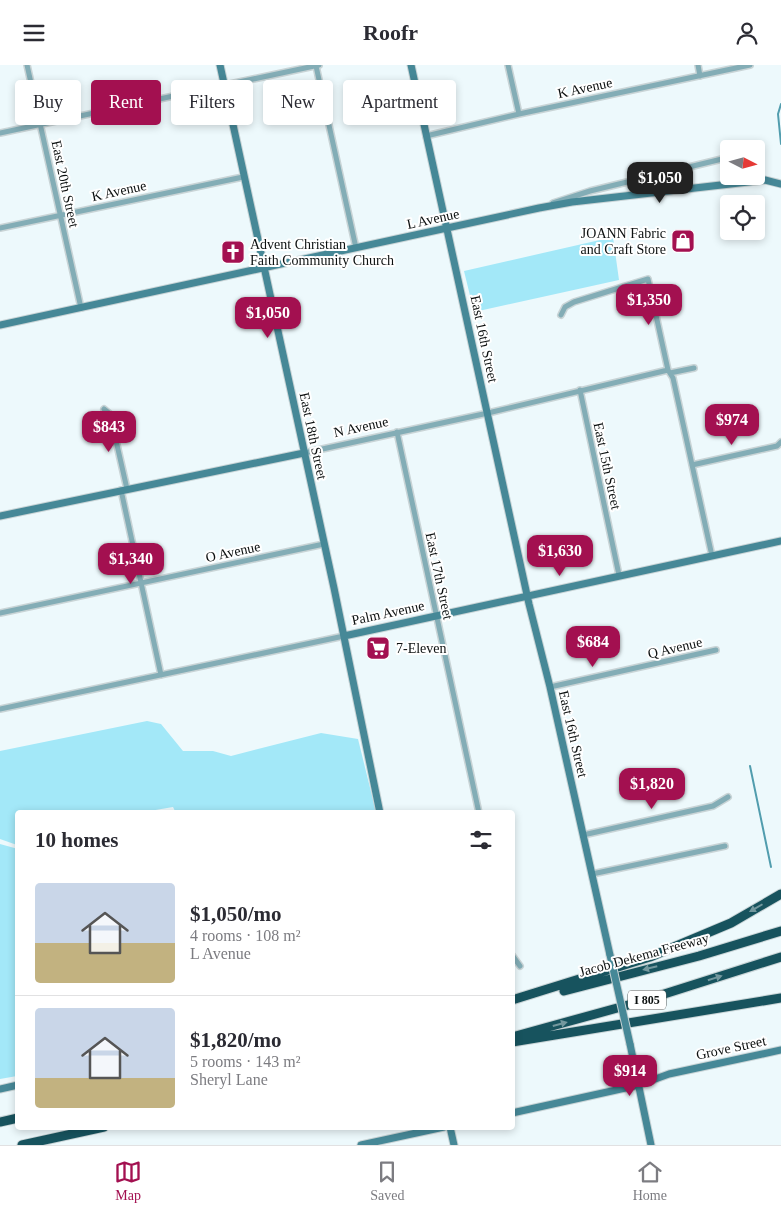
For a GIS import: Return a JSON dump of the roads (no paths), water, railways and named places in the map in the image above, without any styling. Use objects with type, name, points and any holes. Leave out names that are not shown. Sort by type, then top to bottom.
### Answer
[{"type":"highway","points":[[515,999],[650,957],[731,923],[781,894]]},
{"type":"highway","name":"Jacob Dekema Freeway","points":[[515,1003],[699,956],[781,931]]},
{"type":"highway","name":"I 805","points":[[515,1036],[639,1002],[781,957]]},
{"type":"highway","points":[[515,1042],[781,998]]},
{"type":"highway","points":[[0,1122],[15,1119]]},
{"type":"highway","points":[[22,1145],[90,1130]]},
{"type":"street","name":"East 20th Street","points":[[28,65],[31,80]]},
{"type":"street","name":"East 18th Street","points":[[220,65],[223,80]]},
{"type":"street","points":[[244,80],[317,65],[356,248]]},
{"type":"street","name":"East 16th Street","points":[[411,65],[651,1145]]},
{"type":"street","points":[[508,65],[519,114]]},
{"type":"street","points":[[698,65],[700,76]]},
{"type":"street","name":"K Avenue","points":[[426,136],[519,114],[750,65]]},
{"type":"street","points":[[81,116],[171,96]]},
{"type":"street","name":"East 20th Street","points":[[40,125],[81,308]]},
{"type":"street","points":[[0,133],[40,125]]},
{"type":"street","name":"East 18th Street","points":[[232,125],[344,636],[379,810]]},
{"type":"street","name":"L Avenue","points":[[0,325],[539,208],[590,191],[720,159]]},
{"type":"street","name":"K Avenue","points":[[0,228],[243,177]]},
{"type":"street","points":[[539,208],[572,202],[764,181],[781,184]]},
{"type":"street","points":[[561,315],[565,307],[574,302],[648,279],[700,493],[712,556]]},
{"type":"street","name":"N Avenue","points":[[0,516],[304,453],[669,371],[694,368]]},
{"type":"street","name":"East 15th Street","points":[[580,390],[619,575]]},
{"type":"street","points":[[104,409],[110,414],[141,583],[161,675]]},
{"type":"street","name":"East 17th Street","points":[[396,432],[478,810]]},
{"type":"street","points":[[692,465],[777,446],[781,442]]},
{"type":"street","name":"Palm Avenue","points":[[0,709],[781,541]]},
{"type":"street","name":"O Avenue","points":[[0,613],[324,544]]},
{"type":"street","name":"Q Avenue","points":[[550,687],[716,650]]},
{"type":"street","points":[[583,835],[713,806],[728,797]]},
{"type":"street","points":[[592,874],[726,846]]},
{"type":"street","points":[[515,959],[520,966]]},
{"type":"street","name":"Grove Street","points":[[515,1112],[639,1085],[669,1074],[781,1050]]},
{"type":"street","points":[[0,1089],[15,1086]]},
{"type":"street","points":[[361,1145],[430,1130]]},
{"type":"street","points":[[451,1130],[454,1145]]},
{"type":"waterway","points":[[781,104],[778,114],[781,144]]},
{"type":"waterway","points":[[750,766],[771,867]]},
{"type":"place","name":"JOANN Fabric and Craft Store","points":[[683,241]]},
{"type":"place","name":"Advent Christian Faith Community Church","points":[[233,252]]},
{"type":"place","name":"7-Eleven","points":[[378,648]]}]
